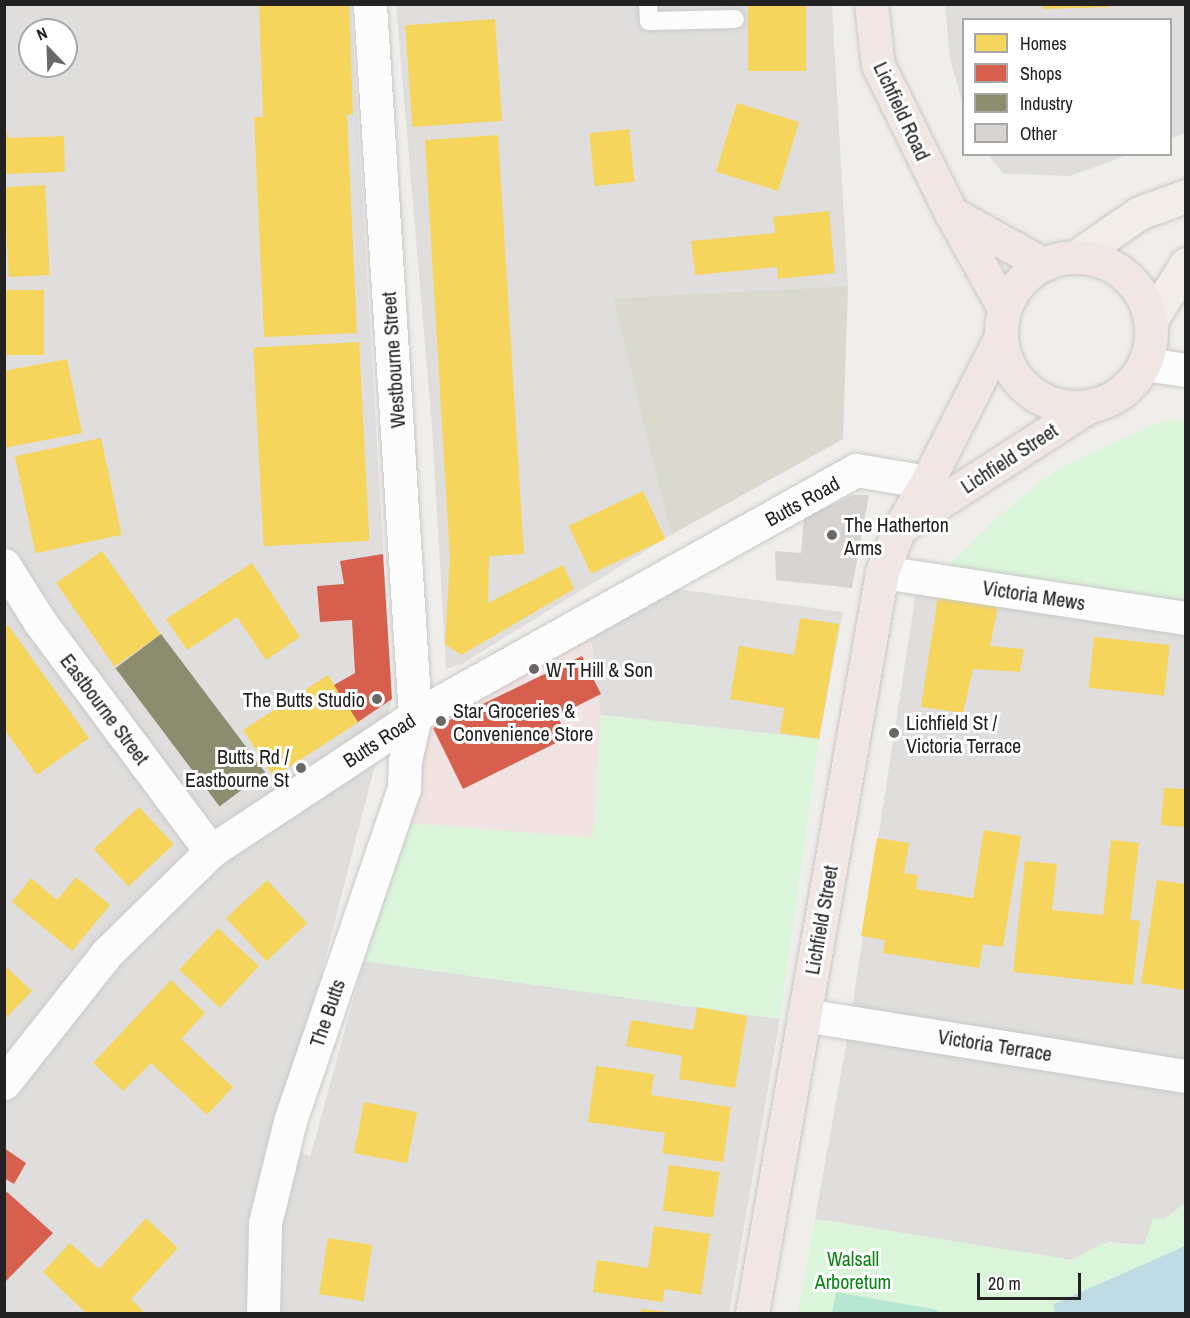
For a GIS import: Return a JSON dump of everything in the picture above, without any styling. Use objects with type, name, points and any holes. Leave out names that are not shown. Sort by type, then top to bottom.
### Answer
[{"type":"highway","name":"Lichfield Road","points":[[871,4],[878,65],[1002,323]]},
{"type":"highway","points":[[951,213],[1043,264]]},
{"type":"highway","points":[[1077,256],[1103,261],[1130,279],[1145,301],[1151,320],[1151,344],[1145,364],[1119,394],[1089,406],[1063,407],[1028,390],[1012,372],[1002,323],[1018,283],[1043,264],[1077,256]]},
{"type":"highway","name":"Lichfield Street","points":[[752,1314],[882,572],[899,529],[927,482],[1002,323]]},
{"type":"highway","name":"Lichfield Street","points":[[899,529],[1089,406]]},
{"type":"main road","points":[[1077,256],[1138,213],[1185,196]]},
{"type":"main road","points":[[1151,320],[1185,264]]},
{"type":"street","name":"Westbourne Street","points":[[370,4],[414,716]]},
{"type":"street","points":[[1145,364],[1185,370]]},
{"type":"street","name":"Butts Road","points":[[4,1083],[107,953],[211,850],[414,716],[856,470],[927,482]]},
{"type":"street","name":"Eastbourne Street","points":[[4,565],[40,622],[211,850]]},
{"type":"street","name":"Victoria Mews","points":[[882,572],[1185,618]]},
{"type":"street","name":"The Butts","points":[[262,1314],[266,1223],[290,1121],[404,788],[405,761],[414,716]]},
{"type":"street","name":"Victoria Terrace","points":[[804,1015],[1185,1076]]},
{"type":"lane","points":[[648,4],[649,21],[735,19]]},
{"type":"shaded area","points":[[5,5],[351,5],[392,699],[317,990],[271,1138],[310,1157],[364,961],[780,1019],[729,1313],[5,1314]]},
{"type":"shaded area","points":[[396,5],[832,5],[848,286],[613,298],[671,535],[462,664],[446,669],[432,427]]},
{"type":"shaded area","points":[[945,5],[1185,5],[1185,133],[1172,139],[1172,18],[962,18],[962,101],[950,59]]},
{"type":"shaded area","points":[[989,156],[1125,156],[1070,176],[1004,174]]},
{"type":"shaded area","points":[[848,286],[843,439],[671,535],[613,298]]},
{"type":"shaded area","points":[[670,588],[843,612],[819,739],[601,715],[590,634]]},
{"type":"shaded area","points":[[916,592],[1185,626],[1185,1203],[1165,1219],[1144,1245],[1109,1242],[1072,1260],[815,1219],[848,1034]]},
{"type":"shaded area","points":[[590,634],[601,715],[593,838],[407,823],[432,715]]},
{"type":"green space","points":[[1185,420],[1185,610],[934,580],[1007,509],[1057,469],[1162,421]]},
{"type":"green space","points":[[601,715],[819,739],[780,1019],[364,961],[407,823],[593,838]]},
{"type":"green space","name":"Walsall Arboretum","points":[[1185,1203],[1185,1313],[798,1314],[815,1219],[1072,1260],[1103,1243],[1144,1245],[1153,1218],[1165,1219]]},
{"type":"green space","points":[[836,1292],[938,1310],[937,1313],[832,1313]]},
{"type":"water","points":[[1185,1246],[1185,1313],[1055,1313],[1054,1304]]},
{"type":"building: Homes","points":[[259,4],[349,4],[353,114],[347,115],[357,333],[264,337],[254,117],[263,117]]},
{"type":"building: Homes","points":[[748,4],[806,4],[806,71],[748,71]]},
{"type":"building: Homes","points":[[1042,4],[1110,4],[1110,7],[1043,9]]},
{"type":"building: Homes","points":[[495,19],[502,121],[412,127],[405,25]]},
{"type":"building: Homes","points":[[737,103],[799,122],[778,191],[716,172]]},
{"type":"building: Homes","points":[[4,120],[8,138],[64,136],[65,172],[4,174]]},
{"type":"building: Homes","points":[[629,129],[635,182],[595,186],[589,133]]},
{"type":"building: Homes","points":[[498,135],[524,554],[489,556],[488,603],[563,565],[574,589],[461,655],[445,644],[450,559],[425,140]]},
{"type":"building: Homes","points":[[45,185],[50,275],[9,277],[4,187]]},
{"type":"building: Homes","points":[[829,211],[835,273],[778,279],[777,267],[695,275],[691,241],[775,233],[773,217]]},
{"type":"building: Homes","points":[[4,290],[44,290],[44,355],[4,355]]},
{"type":"building: Homes","points":[[359,342],[369,541],[264,546],[253,348]]},
{"type":"building: Homes","points":[[67,359],[82,433],[4,448],[4,371]]},
{"type":"building: Homes","points":[[101,438],[122,535],[36,553],[15,456]]},
{"type":"building: Homes","points":[[643,491],[665,539],[591,574],[569,526]]},
{"type":"building: Homes","points":[[102,551],[161,635],[115,667],[56,583]]},
{"type":"building: Homes","points":[[252,563],[300,637],[266,660],[237,617],[187,650],[166,619]]},
{"type":"building: Homes","points":[[938,596],[998,606],[990,646],[1024,649],[1020,672],[973,669],[963,713],[921,707]]},
{"type":"building: Homes","points":[[800,618],[839,624],[819,739],[780,733],[784,708],[730,699],[739,646],[794,655]]},
{"type":"building: Homes","points":[[8,625],[89,738],[37,775],[4,729],[4,628]]},
{"type":"building: Homes","points":[[1094,637],[1170,645],[1164,696],[1089,688]]},
{"type":"building: Homes","points":[[328,675],[358,722],[274,777],[243,730]]},
{"type":"building: Homes","points":[[1164,788],[1185,789],[1185,827],[1161,825]]},
{"type":"building: Homes","points":[[139,807],[174,844],[128,887],[94,849]]},
{"type":"building: Homes","points":[[984,830],[1021,836],[1003,947],[983,944],[979,968],[883,953],[885,940],[861,936],[877,838],[909,843],[904,873],[918,875],[916,889],[973,898]]},
{"type":"building: Homes","points":[[1111,840],[1139,843],[1130,920],[1140,921],[1133,985],[1013,972],[1025,861],[1057,864],[1052,910],[1103,915]]},
{"type":"building: Homes","points":[[76,877],[110,905],[72,951],[12,902],[31,878],[57,900]]},
{"type":"building: Homes","points":[[267,880],[307,923],[266,961],[226,918]]},
{"type":"building: Homes","points":[[1157,880],[1185,884],[1185,990],[1141,983]]},
{"type":"building: Homes","points":[[218,928],[259,966],[220,1008],[179,970]]},
{"type":"building: Homes","points":[[4,965],[32,991],[4,1020]]},
{"type":"building: Homes","points":[[171,980],[205,1013],[181,1039],[233,1087],[207,1115],[151,1063],[123,1091],[93,1063]]},
{"type":"building: Homes","points":[[697,1007],[747,1016],[735,1088],[679,1079],[682,1056],[626,1046],[631,1020],[693,1030]]},
{"type":"building: Homes","points":[[596,1066],[654,1074],[651,1095],[731,1107],[723,1162],[662,1153],[665,1133],[588,1122]]},
{"type":"building: Homes","points":[[364,1102],[417,1112],[407,1163],[354,1153]]},
{"type":"building: Homes","points":[[669,1165],[720,1172],[713,1218],[663,1211]]},
{"type":"building: Homes","points":[[146,1218],[178,1248],[131,1299],[146,1314],[87,1314],[43,1272],[70,1243],[99,1269]]},
{"type":"building: Homes","points":[[654,1226],[710,1234],[701,1295],[664,1289],[663,1302],[593,1292],[597,1260],[648,1268]]},
{"type":"building: Homes","points":[[328,1238],[372,1245],[364,1301],[319,1294]]},
{"type":"building: Homes","points":[[641,1309],[668,1312],[668,1314],[641,1314]]},
{"type":"building: Shops","points":[[383,554],[392,699],[358,722],[334,685],[355,673],[352,620],[320,622],[317,586],[344,584],[340,561]]},
{"type":"building: Shops","points":[[582,656],[601,694],[557,716],[568,737],[463,789],[433,728]]},
{"type":"building: Shops","points":[[4,1148],[26,1163],[14,1184],[4,1178]]},
{"type":"building: Shops","points":[[7,1192],[53,1233],[4,1283],[4,1194]]},
{"type":"building: Industry","points":[[161,634],[265,772],[220,806],[115,668]]},
{"type":"building: Other","name":"The Hatherton Arms","points":[[853,495],[869,495],[852,588],[776,580],[775,551],[801,553],[804,518]]},
{"type":"place","name":"The Hatherton Arms","points":[[832,535]]},
{"type":"place","name":"W T Hill & Son","points":[[534,669]]},
{"type":"place","name":"The Butts Studio","points":[[377,699]]},
{"type":"place","name":"Star Groceries & Convenience Store","points":[[441,721]]},
{"type":"place","name":"Lichfield St / Victoria Terrace","points":[[894,733]]},
{"type":"place","name":"Butts Rd / Eastbourne St","points":[[301,768]]}]
